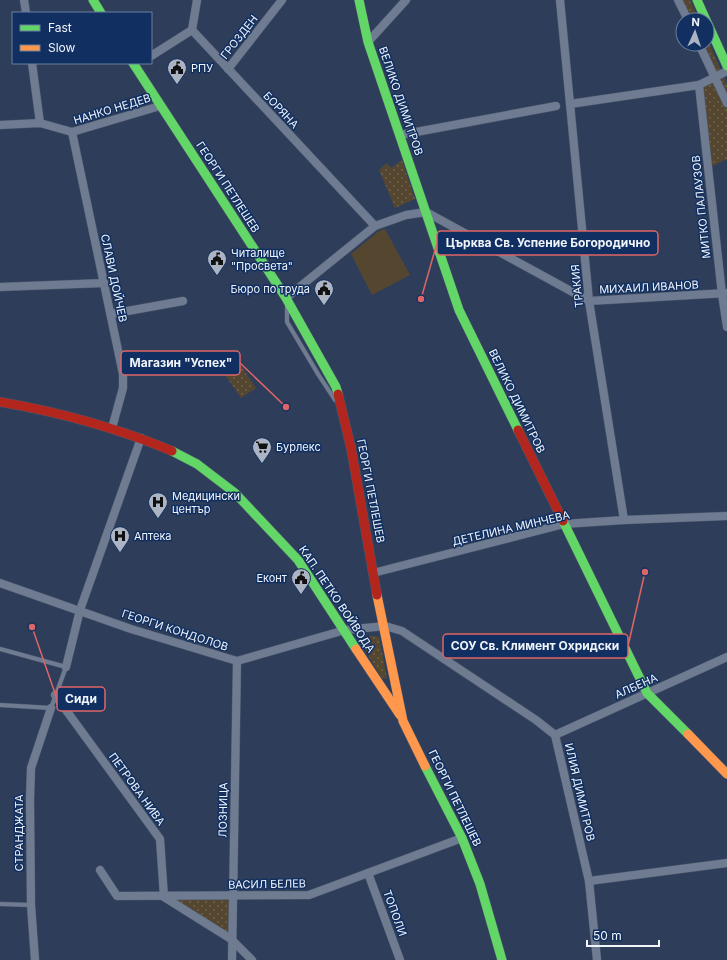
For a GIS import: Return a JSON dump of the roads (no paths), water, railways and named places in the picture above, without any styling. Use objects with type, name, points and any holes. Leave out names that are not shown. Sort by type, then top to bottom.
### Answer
[{"type":"street","points":[[24,0],[26,12]]},
{"type":"street","points":[[93,0],[100,12]]},
{"type":"street","points":[[152,55],[192,30],[197,0]]},
{"type":"street","name":"ГРОЗДЕН","points":[[228,69],[282,0]]},
{"type":"street","name":"ВЕЛИКО ДИМИТРОВ","points":[[360,0],[368,42],[459,310],[647,693],[727,774]]},
{"type":"street","points":[[368,42],[406,0]]},
{"type":"street","name":"ТРАКИЯ","points":[[560,0],[589,301],[624,520]]},
{"type":"street","points":[[678,0],[684,12]]},
{"type":"street","points":[[697,0],[703,12]]},
{"type":"street","name":"БОРЯНА","points":[[192,30],[375,226]]},
{"type":"street","points":[[715,39],[727,66]]},
{"type":"street","points":[[703,52],[727,103]]},
{"type":"street","points":[[32,64],[40,123]]},
{"type":"street","name":"ГЕОРГИ ПЕТЛЕШЕВ","points":[[136,64],[160,106],[254,248],[288,296],[336,387],[351,448],[373,573],[385,626],[403,721],[462,838],[480,884],[502,960]]},
{"type":"street","points":[[570,104],[699,85],[727,71]]},
{"type":"street","name":"МИТКО ПАЛАУЗОВ","points":[[699,85],[727,327]]},
{"type":"street","name":"НАНКО НЕДЕВ","points":[[0,126],[40,123],[72,132],[160,106]]},
{"type":"street","points":[[400,135],[556,106]]},
{"type":"street","name":"СЛАВИ ДОЙЧЕВ","points":[[72,132],[123,374],[123,388],[112,428]]},
{"type":"street","points":[[288,296],[375,226],[406,215],[426,212]]},
{"type":"street","name":"МИХАИЛ ИВАНОВ","points":[[426,212],[589,301],[724,294]]},
{"type":"street","points":[[0,287],[104,283]]},
{"type":"street","points":[[111,314],[183,301]]},
{"type":"street","name":"КАП. ПЕТКО ВОЙВОДА","points":[[0,402],[30,407],[112,428],[141,438],[178,454],[197,464],[214,476],[235,493],[298,560],[403,721]]},
{"type":"street","points":[[66,667],[80,610],[141,438]]},
{"type":"street","name":"ДЕТЕЛИНА МИНЧЕВА","points":[[373,573],[564,524],[727,516]]},
{"type":"street","name":"ГЕОРГИ КОНДОЛОВ","points":[[0,583],[131,629],[236,661],[345,630],[385,626]]},
{"type":"street","name":"ИЛИЯ ДИМИТРОВ","points":[[385,626],[402,632],[536,720],[555,735],[589,881],[597,960]]},
{"type":"street","name":"АЛБЕНА","points":[[555,735],[727,657]]},
{"type":"street","name":"ЛОЗНИЦА","points":[[232,960],[231,940],[236,661]]},
{"type":"street","name":"ПЕТРОВА НИВА","points":[[55,695],[160,839],[164,897]]},
{"type":"street","name":"СТРАНДЖАТА","points":[[35,960],[31,905],[31,768],[51,708]]},
{"type":"street","name":"ВАСИЛ БЕЛЕВ","points":[[100,870],[116,896],[164,897],[309,895],[462,838]]},
{"type":"street","points":[[589,881],[727,863]]},
{"type":"street","name":"ТОПОЛИ","points":[[368,873],[400,960]]},
{"type":"street","points":[[164,897],[231,940],[252,960]]},
{"type":"lane","points":[[0,649],[66,667],[51,708],[0,705]]},
{"type":"lane","points":[[0,904],[31,905]]},
{"type":"place","name":"РПУ","points":[[177,85]]},
{"type":"place","name":"Читалище \"Просвета\"","points":[[217,276]]},
{"type":"place","name":"Църква Св. Успение Богородично","points":[[421,299]]},
{"type":"place","name":"Бюро по труда","points":[[324,306]]},
{"type":"place","name":"Магазин \"Успех\"","points":[[286,407]]},
{"type":"place","name":"Бурлекс","points":[[262,464]]},
{"type":"place","name":"Медицински център","points":[[158,519]]},
{"type":"place","name":"Аптека","points":[[120,553]]},
{"type":"place","name":"СОУ Св. Климент Охридски","points":[[645,572]]},
{"type":"place","name":"Еконт","points":[[301,595]]},
{"type":"place","name":"Сиди","points":[[32,627]]}]
